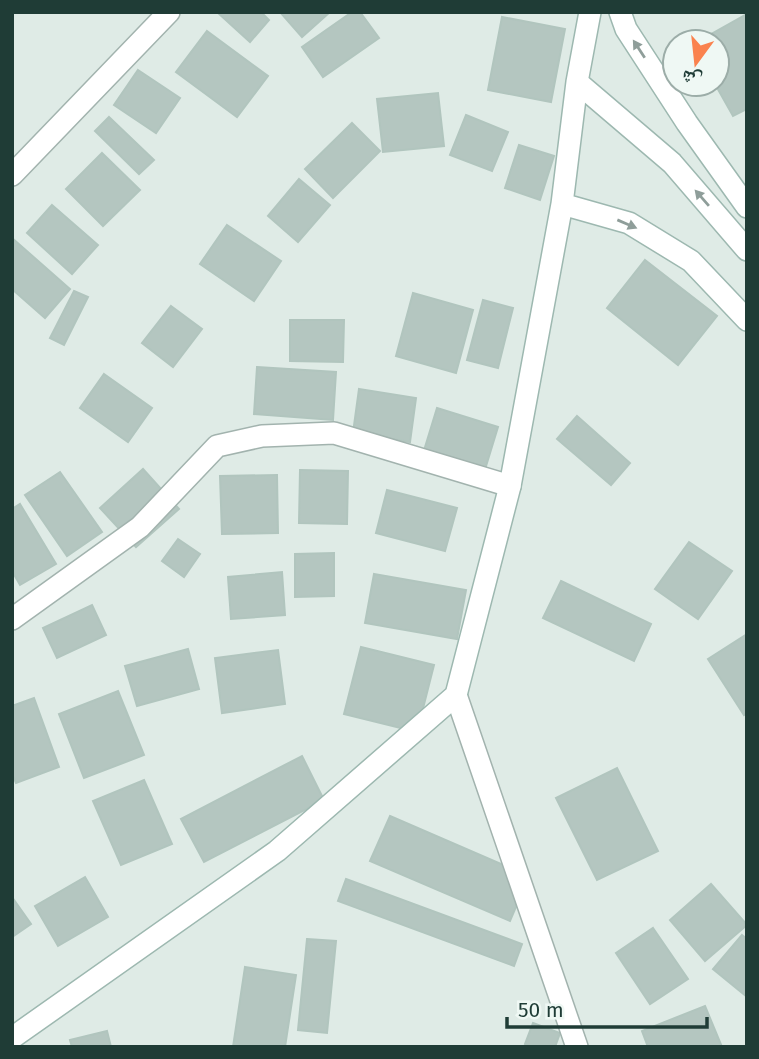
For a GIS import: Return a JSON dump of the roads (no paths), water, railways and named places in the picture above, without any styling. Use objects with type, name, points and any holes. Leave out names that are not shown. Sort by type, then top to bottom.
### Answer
[{"type":"street","points":[[12,174],[169,12]]},
{"type":"street","points":[[577,1047],[456,695],[510,486],[562,204],[577,82],[590,12]]},
{"type":"street","points":[[620,12],[626,29],[687,123],[747,207]]},
{"type":"street","points":[[577,82],[671,163],[747,250]]},
{"type":"street","points":[[562,204],[629,223],[691,261],[747,320]]},
{"type":"street","points":[[12,619],[140,527],[217,446],[262,436],[334,433],[510,486]]},
{"type":"street","points":[[12,1038],[277,851],[456,695]]}]
